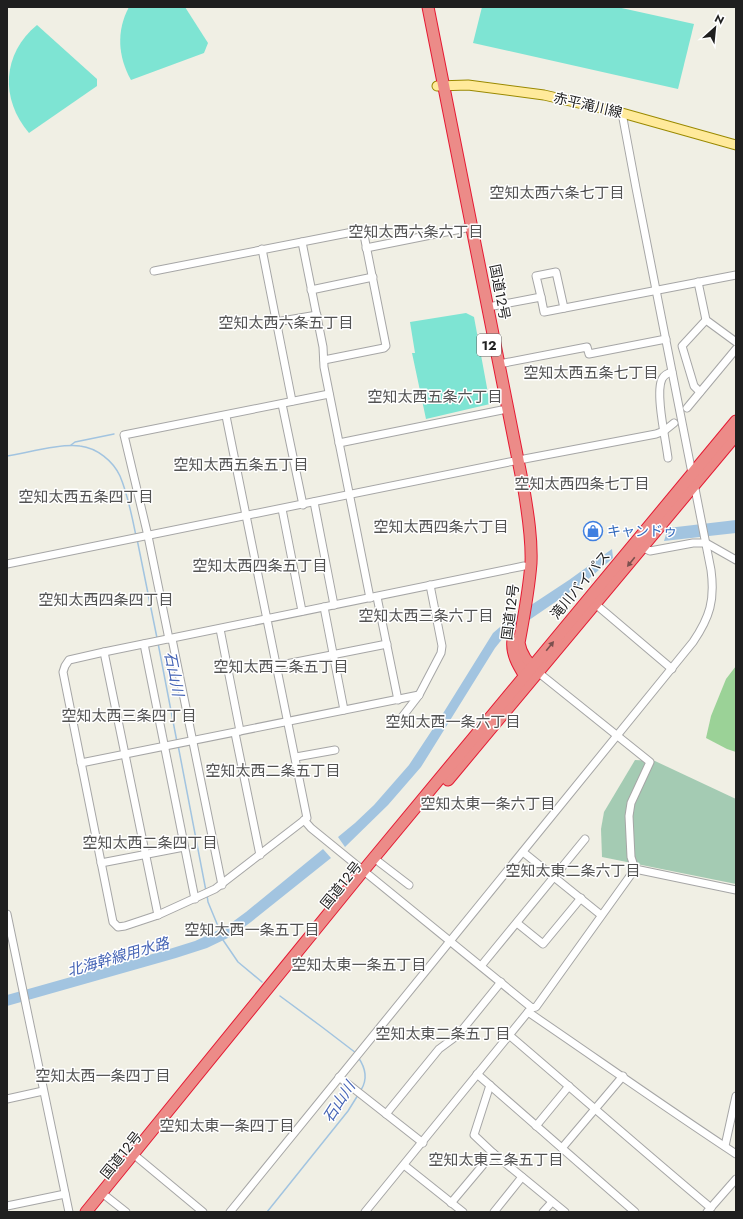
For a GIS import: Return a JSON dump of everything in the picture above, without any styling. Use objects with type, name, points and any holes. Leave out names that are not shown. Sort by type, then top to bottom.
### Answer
[{"type":"highway","name":"国道12号","points":[[422,7],[488,307],[516,461],[528,516],[531,562],[517,636],[512,645],[520,668],[532,672]]},
{"type":"highway","name":"国道12号","points":[[428,7],[439,80],[466,228],[502,410],[516,461],[523,518],[523,604]]},
{"type":"highway","name":"滝川バイパス","points":[[592,601],[642,547],[736,421]]},
{"type":"highway","name":"滝川バイパス","points":[[532,672],[693,479],[736,435]]},
{"type":"highway","name":"国道12号","points":[[86,1212],[138,1158],[365,873],[379,862],[532,672]]},
{"type":"highway","name":"国道12号","points":[[94,1212],[104,1195],[365,873],[532,672]]},
{"type":"main road","name":"赤平滝川線","points":[[439,80],[544,95],[622,113],[736,145]]},
{"type":"street","points":[[230,1212],[672,669],[703,627],[710,611],[713,585],[706,540],[622,113]]},
{"type":"street","points":[[366,248],[466,228]]},
{"type":"street","points":[[154,271],[363,230],[386,346],[384,348],[324,360]]},
{"type":"street","points":[[302,242],[323,347],[324,367],[349,495],[387,644],[398,700]]},
{"type":"street","points":[[262,249],[292,401]]},
{"type":"street","points":[[564,308],[556,272],[536,276],[544,312],[736,275]]},
{"type":"street","points":[[311,290],[372,278]]},
{"type":"street","points":[[698,282],[706,320],[736,342]]},
{"type":"street","points":[[488,307],[541,298]]},
{"type":"street","points":[[276,322],[317,315]]},
{"type":"street","points":[[700,392],[694,386],[682,346],[706,320]]},
{"type":"street","points":[[499,364],[587,347],[589,354],[666,339]]},
{"type":"street","points":[[687,408],[736,349]]},
{"type":"street","points":[[668,458],[660,406],[662,379],[666,374],[672,372]]},
{"type":"street","points":[[222,885],[192,741],[145,537],[124,435],[226,416],[329,394]]},
{"type":"street","points":[[282,404],[303,504]]},
{"type":"street","points":[[339,443],[502,410]]},
{"type":"street","points":[[226,416],[247,516],[266,619],[296,757],[307,818],[222,885],[158,915],[118,927],[113,922],[63,672],[64,666],[69,660],[168,640],[220,629],[266,619],[302,611],[524,566]]},
{"type":"street","points":[[7,564],[656,434],[664,431],[674,423]]},
{"type":"street","points":[[314,502],[334,605]]},
{"type":"street","points":[[282,509],[302,611]]},
{"type":"street","points":[[642,547],[650,551],[706,540],[736,560]]},
{"type":"street","points":[[399,721],[419,695],[441,653],[442,646],[430,585]]},
{"type":"street","points":[[592,601],[672,669]]},
{"type":"street","points":[[324,607],[344,710]]},
{"type":"street","points":[[220,629],[260,855]]},
{"type":"street","points":[[144,644],[184,847],[198,897]]},
{"type":"street","points":[[276,666],[387,644]]},
{"type":"street","points":[[104,652],[158,915]]},
{"type":"street","points":[[532,672],[650,762],[631,803],[629,816],[631,857],[635,869]]},
{"type":"street","points":[[81,763],[419,695]]},
{"type":"street","points":[[296,757],[335,750]]},
{"type":"street","points":[[304,820],[311,828],[365,873],[482,966],[530,1010],[662,1105],[736,1154]]},
{"type":"street","points":[[482,966],[585,839]]},
{"type":"street","points":[[101,863],[184,847]]},
{"type":"street","points":[[523,852],[601,915]]},
{"type":"street","points":[[379,862],[409,885]]},
{"type":"street","points":[[635,869],[736,890]]},
{"type":"street","points":[[365,1212],[423,1143],[509,1035],[530,1010],[536,1007],[635,869]]},
{"type":"street","points":[[517,922],[543,944],[581,898]]},
{"type":"street","points":[[7,914],[69,1212]]},
{"type":"street","points":[[386,1114],[439,1049],[458,1035],[501,982]]},
{"type":"street","points":[[509,1035],[595,1108],[709,1210],[736,1178]]},
{"type":"street","points":[[477,1074],[635,1212]]},
{"type":"street","points":[[562,1148],[623,1076]]},
{"type":"street","points":[[340,1077],[423,1143]]},
{"type":"street","points":[[490,1085],[474,1135],[492,1153],[565,1212]]},
{"type":"street","points":[[536,1126],[569,1086]]},
{"type":"street","points":[[7,1098],[43,1091]]},
{"type":"street","points":[[725,1146],[736,1096]]},
{"type":"street","points":[[451,1203],[492,1153]]},
{"type":"street","points":[[138,1158],[203,1212]]},
{"type":"street","points":[[404,1165],[463,1212]]},
{"type":"street","points":[[494,1212],[522,1177]]},
{"type":"street","points":[[7,1206],[65,1194]]},
{"type":"street","points":[[104,1195],[126,1212]]},
{"type":"street","points":[[543,1212],[552,1202]]},
{"type":"green space","points":[[736,666],[736,752],[706,738],[711,716],[726,679]]},
{"type":"green space","points":[[635,760],[655,761],[736,799],[736,884],[602,857],[601,829],[604,812]]},
{"type":"shaded area","points":[[129,7],[185,7],[208,43],[204,53],[131,80],[123,62],[120,44],[122,25]]},
{"type":"shaded area","points":[[482,7],[617,7],[694,24],[678,89],[473,43]]},
{"type":"shaded area","points":[[37,25],[97,79],[97,86],[29,133],[13,106],[9,77],[11,63],[17,49],[25,37]]},
{"type":"shaded area","points":[[466,313],[474,317],[490,404],[426,419],[412,353],[415,353],[410,322]]},
{"type":"shaded area","points":[[736,520],[736,533],[664,541],[668,528]]},
{"type":"shaded area","points":[[612,549],[613,558],[586,581],[503,638],[495,648],[421,767],[388,805],[345,847],[338,837],[374,805],[409,765],[493,633],[507,621],[569,580]]},
{"type":"shaded area","points":[[323,849],[331,858],[232,936],[207,948],[176,958],[7,1006],[7,995],[195,941],[227,926]]},
{"type":"waterway","points":[[71,445],[75,442],[114,434]]},
{"type":"waterway","name":"石山川","points":[[7,456],[72,445],[86,447],[98,452],[109,460],[120,476],[128,498],[136,536]]},
{"type":"waterway","name":"石山川","points":[[137,539],[157,638]]},
{"type":"waterway","name":"石山川","points":[[158,643],[177,742]]},
{"type":"waterway","name":"石山川","points":[[178,745],[206,891]]},
{"type":"waterway","name":"石山川","points":[[207,895],[208,902],[220,931]]},
{"type":"waterway","name":"石山川","points":[[223,940],[238,962],[262,982]]},
{"type":"waterway","name":"石山川","points":[[280,996],[356,1053]]},
{"type":"waterway","name":"石山川","points":[[358,1057],[365,1073],[361,1090]]},
{"type":"waterway","name":"石山川","points":[[267,1212],[348,1111],[358,1095]]},
{"type":"place","name":"キャンドゥ","points":[[593,531]]},
{"type":"district","name":"空知太西六条七丁目","points":[[557,193]]},
{"type":"district","name":"空知太西六条六丁目","points":[[416,232]]},
{"type":"district","name":"空知太西六条五丁目","points":[[286,323]]},
{"type":"district","name":"空知太西五条七丁目","points":[[591,373]]},
{"type":"district","name":"空知太西五条六丁目","points":[[435,397]]},
{"type":"district","name":"空知太西五条五丁目","points":[[241,465]]},
{"type":"district","name":"空知太西四条七丁目","points":[[582,484]]},
{"type":"district","name":"空知太西五条四丁目","points":[[86,497]]},
{"type":"district","name":"空知太西四条六丁目","points":[[441,527]]},
{"type":"district","name":"空知太西四条五丁目","points":[[260,566]]},
{"type":"district","name":"空知太西四条四丁目","points":[[106,600]]},
{"type":"district","name":"空知太西三条六丁目","points":[[426,616]]},
{"type":"district","name":"空知太西三条五丁目","points":[[281,667]]},
{"type":"district","name":"空知太西三条四丁目","points":[[129,716]]},
{"type":"district","name":"空知太西一条六丁目","points":[[453,722]]},
{"type":"district","name":"空知太西二条五丁目","points":[[273,771]]},
{"type":"district","name":"空知太東一条六丁目","points":[[488,804]]},
{"type":"district","name":"空知太西二条四丁目","points":[[150,843]]},
{"type":"district","name":"空知太東二条六丁目","points":[[573,871]]},
{"type":"district","name":"空知太西一条五丁目","points":[[252,930]]},
{"type":"district","name":"空知太東一条五丁目","points":[[359,965]]},
{"type":"district","name":"空知太東二条五丁目","points":[[443,1034]]},
{"type":"district","name":"空知太西一条四丁目","points":[[103,1076]]},
{"type":"district","name":"空知太東一条四丁目","points":[[227,1126]]},
{"type":"district","name":"空知太東三条五丁目","points":[[496,1160]]},
{"type":"water label","name":"北海幹線用水路","points":[[118,957]]}]
